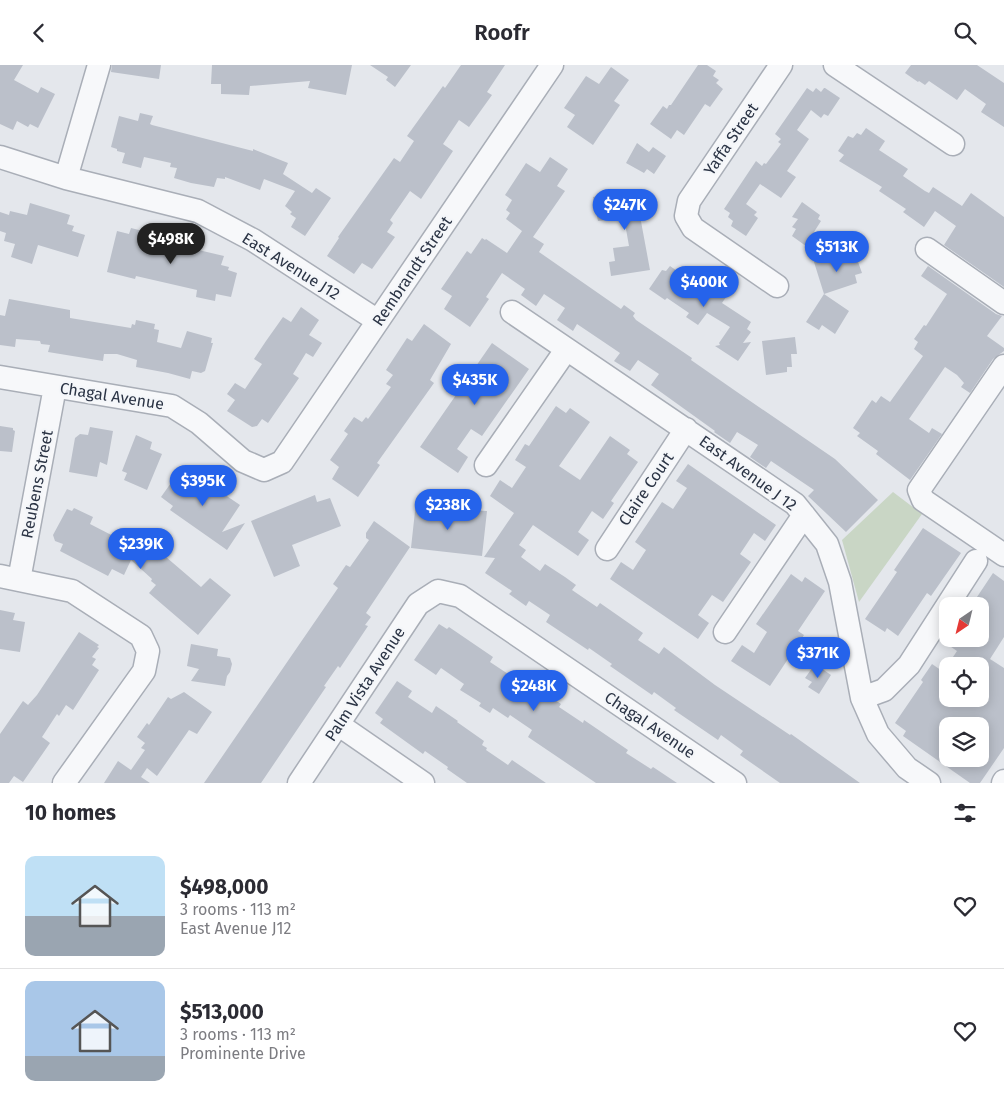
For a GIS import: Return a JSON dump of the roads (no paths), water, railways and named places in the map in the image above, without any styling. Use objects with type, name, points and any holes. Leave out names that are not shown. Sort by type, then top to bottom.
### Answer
[{"type":"street","points":[[66,178],[98,65]]},
{"type":"street","name":"Rembrandt Street","points":[[264,469],[282,462],[552,65]]},
{"type":"street","name":"Yaffa Street","points":[[778,286],[693,228],[686,216],[689,201],[781,65]]},
{"type":"street","points":[[835,65],[953,145]]},
{"type":"street","name":"East Avenue J12","points":[[0,157],[149,201],[198,211],[253,240],[378,321]]},
{"type":"street","points":[[927,249],[1004,303]]},
{"type":"street","name":"East Avenue J 12","points":[[512,312],[794,504],[804,515],[827,544],[840,582],[862,698],[878,734],[906,768],[929,783]]},
{"type":"street","points":[[486,465],[566,350]]},
{"type":"street","points":[[1004,366],[919,490],[923,499],[1004,555]]},
{"type":"street","name":"Chagal Avenue","points":[[0,377],[172,406],[199,423],[243,461],[264,469]]},
{"type":"street","name":"Reubens Street","points":[[10,578],[55,387]]},
{"type":"street","name":"Claire Court","points":[[606,549],[686,429]]},
{"type":"street","points":[[724,632],[804,515]]},
{"type":"street","points":[[862,698],[884,690],[909,665],[976,561]]},
{"type":"street","points":[[10,578],[72,591],[141,636],[148,651],[144,671],[64,783]]},
{"type":"street","name":"Chagal Avenue","points":[[438,591],[460,596],[735,783]]},
{"type":"street","name":"Palm Vista Avenue","points":[[299,783],[418,604],[438,591]]},
{"type":"street","points":[[339,725],[423,783]]}]
